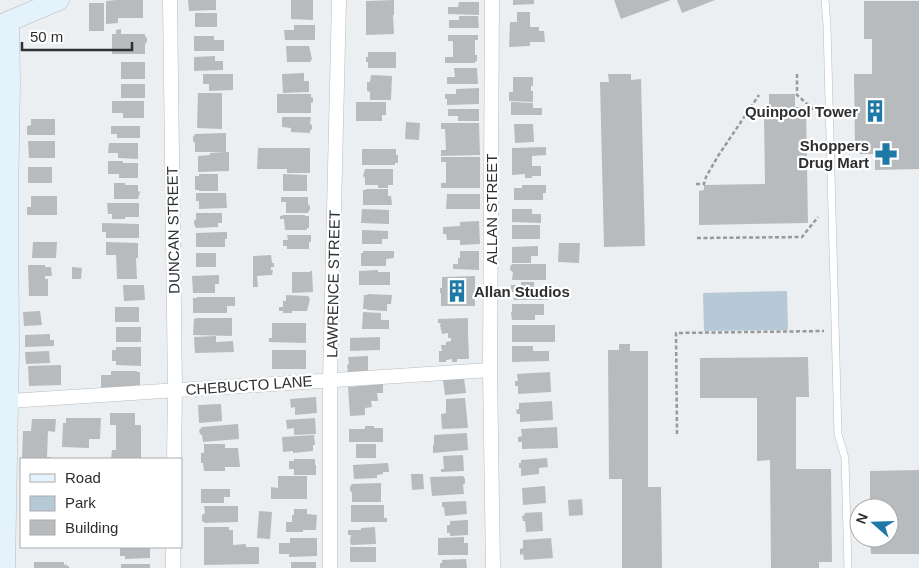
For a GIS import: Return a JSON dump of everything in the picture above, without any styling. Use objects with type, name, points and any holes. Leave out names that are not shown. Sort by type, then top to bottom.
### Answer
[{"type":"street","name":"DUNCAN STREET","points":[[170,0],[175,390],[174,458]]},
{"type":"street","name":"LAWRENCE STREET","points":[[330,568],[330,380],[339,0]]},
{"type":"street","name":"ALLAN STREET","points":[[492,0],[490,370],[493,568]]},
{"type":"street","points":[[5,568],[4,468],[9,400],[4,205],[10,82],[4,24],[53,2]]},
{"type":"street","name":"CHEBUCTO LANE","points":[[9,400],[490,370]]},
{"type":"street","points":[[173,548],[173,568]]},
{"type":"lane","points":[[825,0],[838,434],[845,458],[848,568]]},
{"type":"path","points":[[797,74],[798,95],[814,110]]},
{"type":"path","points":[[696,184],[704,184],[706,176],[718,156],[759,96]]},
{"type":"path","points":[[697,238],[802,237],[818,217]]},
{"type":"path","points":[[677,434],[676,333],[836,330]]},
{"type":"green space","points":[[787,291],[788,330],[704,331],[703,293]]},
{"type":"building","points":[[143,0],[143,18],[118,18],[118,23],[106,24],[106,1]]},
{"type":"building","points":[[188,0],[216,0],[216,10],[189,11]]},
{"type":"building","points":[[291,0],[313,0],[313,20],[291,19]]},
{"type":"building","points":[[394,0],[394,34],[366,35],[366,1]]},
{"type":"building","points":[[513,0],[534,0],[534,4],[513,5]]},
{"type":"building","points":[[614,0],[671,0],[621,19]]},
{"type":"building","points":[[677,0],[715,0],[682,13]]},
{"type":"building","points":[[864,1],[919,1],[919,169],[875,170],[875,154],[860,154],[860,148],[855,148],[854,74],[872,74],[872,39],[864,39]]},
{"type":"building","points":[[459,2],[479,2],[479,15],[448,14],[448,7],[458,7]]},
{"type":"building","points":[[89,3],[104,3],[104,31],[89,31]]},
{"type":"building","points":[[517,12],[530,12],[530,27],[539,27],[539,31],[544,31],[545,42],[530,42],[530,46],[509,47],[510,22],[517,22]]},
{"type":"building","points":[[195,13],[217,13],[217,27],[195,27]]},
{"type":"building","points":[[459,16],[478,16],[479,28],[449,28],[449,20],[459,20]]},
{"type":"building","points":[[294,25],[315,25],[315,40],[285,40],[284,30],[294,30]]},
{"type":"building","points":[[121,29],[121,34],[145,34],[147,42],[145,44],[145,54],[112,54],[112,34],[116,34],[116,30]]},
{"type":"building","points":[[448,35],[478,35],[478,40],[475,40],[477,61],[475,63],[445,63],[445,57],[453,57],[453,41],[448,41]]},
{"type":"building","points":[[194,36],[214,36],[214,40],[224,40],[224,51],[194,51]]},
{"type":"building","points":[[286,46],[309,46],[312,59],[310,62],[287,62]]},
{"type":"building","points":[[368,52],[396,52],[396,68],[368,68],[366,57],[368,57]]},
{"type":"building","points":[[215,56],[215,61],[223,61],[223,70],[194,71],[194,57]]},
{"type":"building","points":[[121,62],[145,62],[145,79],[121,79]]},
{"type":"building","points":[[454,68],[477,68],[478,84],[447,84],[447,77],[455,77]]},
{"type":"building","points":[[304,73],[304,81],[309,81],[309,92],[283,93],[282,74]]},
{"type":"building","points":[[203,74],[233,74],[233,90],[209,91],[209,84],[203,84]]},
{"type":"building","points":[[608,74],[631,74],[631,80],[641,79],[645,246],[604,247],[600,82],[609,82]]},
{"type":"building","points":[[371,75],[392,76],[391,100],[370,100],[367,82],[370,82]]},
{"type":"building","points":[[513,77],[533,77],[531,91],[533,91],[533,102],[509,101],[509,92],[513,92]]},
{"type":"building","points":[[121,84],[145,84],[145,98],[121,98]]},
{"type":"building","points":[[479,88],[479,104],[447,105],[445,94],[456,94],[456,89]]},
{"type":"building","points":[[198,93],[222,93],[222,129],[197,128]]},
{"type":"building","points":[[277,94],[311,94],[313,102],[311,103],[311,113],[277,113]]},
{"type":"building","points":[[769,94],[795,94],[795,107],[806,107],[808,223],[699,225],[699,191],[704,190],[704,185],[765,184],[764,112],[769,111]]},
{"type":"building","points":[[112,101],[144,101],[144,118],[123,118],[123,113],[112,113]]},
{"type":"building","points":[[356,102],[386,102],[386,115],[382,115],[382,121],[356,121]]},
{"type":"building","points":[[511,102],[533,103],[533,108],[542,108],[542,115],[511,115]]},
{"type":"building","points":[[448,109],[479,109],[479,121],[458,121],[458,116],[448,116]]},
{"type":"building","points":[[282,117],[311,117],[310,124],[312,129],[310,133],[291,132],[291,128],[282,127]]},
{"type":"building","points":[[31,119],[55,119],[55,135],[27,135],[27,126],[31,125]]},
{"type":"building","points":[[406,122],[420,123],[419,140],[405,139]]},
{"type":"building","points":[[441,123],[479,123],[480,155],[441,156],[441,150],[446,150],[445,129],[441,129]]},
{"type":"building","points":[[514,124],[533,124],[534,142],[515,143]]},
{"type":"building","points":[[111,126],[140,126],[140,138],[117,138],[117,134],[111,134]]},
{"type":"building","points":[[226,133],[229,171],[198,172],[198,156],[224,152],[195,152],[193,137],[195,134]]},
{"type":"building","points":[[28,141],[55,141],[55,158],[29,158]]},
{"type":"building","points":[[109,143],[138,143],[138,159],[118,158],[118,153],[108,153]]},
{"type":"building","points":[[546,147],[546,155],[532,156],[532,166],[541,166],[541,176],[525,178],[525,174],[512,175],[512,148]]},
{"type":"building","points":[[258,148],[310,148],[310,173],[287,173],[287,169],[257,169]]},
{"type":"building","points":[[362,149],[396,149],[398,163],[395,163],[395,165],[362,165]]},
{"type":"building","points":[[441,157],[480,157],[480,188],[441,188],[441,183],[446,183],[446,162],[441,162]]},
{"type":"building","points":[[108,161],[138,163],[138,178],[119,178],[119,174],[108,174]]},
{"type":"building","points":[[28,167],[52,167],[52,183],[28,183]]},
{"type":"building","points":[[365,169],[393,169],[393,185],[388,185],[388,188],[378,188],[378,185],[365,185],[365,178],[363,176]]},
{"type":"building","points":[[199,174],[218,174],[218,191],[195,190],[195,176],[199,176]]},
{"type":"building","points":[[283,174],[307,175],[307,191],[283,191]]},
{"type":"building","points":[[114,183],[138,185],[138,191],[140,192],[138,199],[114,199]]},
{"type":"building","points":[[522,185],[546,185],[546,193],[543,193],[543,200],[514,200],[514,188],[522,188]]},
{"type":"building","points":[[388,189],[388,196],[391,196],[392,205],[363,205],[363,190]]},
{"type":"building","points":[[196,193],[226,193],[227,208],[199,209]]},
{"type":"building","points":[[447,194],[480,194],[480,209],[446,209]]},
{"type":"building","points":[[31,196],[57,196],[57,215],[27,215],[27,207],[31,207]]},
{"type":"building","points":[[281,197],[308,197],[310,209],[308,213],[286,213],[286,202],[281,202]]},
{"type":"building","points":[[107,203],[139,203],[139,217],[112,219],[112,214],[108,214]]},
{"type":"building","points":[[362,209],[389,210],[389,224],[361,223]]},
{"type":"building","points":[[512,209],[532,209],[532,214],[541,214],[541,223],[512,222]]},
{"type":"building","points":[[196,213],[222,213],[222,223],[218,223],[218,227],[196,228],[194,221]]},
{"type":"building","points":[[280,216],[309,216],[309,228],[307,230],[285,230],[284,219],[280,219]]},
{"type":"building","points":[[479,221],[480,244],[460,245],[460,240],[447,240],[446,234],[443,234],[443,227],[460,226],[460,222]]},
{"type":"building","points":[[102,223],[139,224],[139,238],[106,238],[106,232],[102,232]]},
{"type":"building","points":[[512,225],[540,225],[540,239],[512,239]]},
{"type":"building","points":[[362,230],[388,231],[388,239],[382,239],[382,244],[362,244]]},
{"type":"building","points":[[227,232],[225,247],[196,247],[196,233]]},
{"type":"building","points":[[287,235],[311,235],[309,249],[287,249],[287,246],[283,246],[283,240],[288,240]]},
{"type":"building","points":[[33,242],[57,242],[56,258],[32,258]]},
{"type":"building","points":[[106,242],[138,243],[138,258],[136,258],[137,279],[117,279],[116,255],[106,255]]},
{"type":"building","points":[[559,243],[580,243],[579,263],[558,262]]},
{"type":"building","points":[[538,246],[538,256],[531,256],[531,263],[512,263],[512,247]]},
{"type":"building","points":[[363,251],[394,251],[394,258],[386,259],[386,266],[361,266],[361,253]]},
{"type":"building","points":[[460,251],[479,251],[479,270],[453,269],[453,264],[458,264]]},
{"type":"building","points":[[196,253],[216,253],[216,267],[196,267]]},
{"type":"building","points":[[271,255],[272,263],[274,263],[274,267],[271,267],[271,270],[273,270],[272,275],[257,276],[258,287],[253,287],[253,256]]},
{"type":"building","points":[[512,264],[546,264],[546,280],[512,280],[513,272],[510,270],[510,267]]},
{"type":"building","points":[[28,265],[51,267],[52,276],[45,276],[45,279],[48,279],[48,296],[29,296]]},
{"type":"building","points":[[72,267],[82,268],[81,279],[72,279]]},
{"type":"building","points":[[378,270],[378,272],[390,272],[390,285],[359,285],[359,271]]},
{"type":"building","points":[[312,271],[313,292],[292,293],[292,272]]},
{"type":"building","points":[[219,275],[219,284],[215,284],[215,293],[193,293],[192,276]]},
{"type":"building","name":"Allan Studios","points":[[475,276],[475,306],[441,306],[440,288],[442,288],[442,277]]},
{"type":"building","points":[[521,282],[534,282],[534,291],[548,291],[548,300],[514,300],[514,292],[511,292],[511,285],[521,285]]},
{"type":"building","points":[[123,285],[144,285],[145,300],[124,301]]},
{"type":"building","points":[[286,295],[308,296],[310,299],[307,311],[283,313],[283,311],[279,311],[279,307],[283,307],[283,301],[286,301]]},
{"type":"building","points":[[364,295],[392,295],[391,304],[387,304],[387,311],[363,309]]},
{"type":"building","points":[[235,297],[235,306],[227,306],[227,313],[193,313],[193,298]]},
{"type":"building","points":[[512,304],[544,304],[544,315],[535,315],[535,320],[512,320]]},
{"type":"building","points":[[115,307],[139,307],[139,322],[115,322]]},
{"type":"building","points":[[40,311],[42,325],[24,326],[23,312]]},
{"type":"building","points":[[363,312],[381,313],[381,320],[389,320],[389,329],[362,329]]},
{"type":"building","points":[[232,318],[232,336],[193,335],[194,319]]},
{"type":"building","points":[[468,318],[469,359],[457,359],[457,362],[452,362],[452,359],[446,360],[446,362],[439,362],[439,351],[442,351],[441,345],[446,345],[446,342],[451,341],[451,338],[448,338],[448,333],[442,334],[441,323],[438,323],[438,319]]},
{"type":"building","points":[[272,323],[306,323],[306,343],[269,342],[269,338],[272,338]]},
{"type":"building","points":[[512,325],[555,325],[555,342],[512,342]]},
{"type":"building","points":[[116,327],[141,327],[141,342],[116,342]]},
{"type":"building","points":[[50,334],[50,340],[54,340],[54,346],[25,347],[25,335]]},
{"type":"building","points":[[216,336],[216,342],[233,341],[234,352],[195,353],[194,337]]},
{"type":"building","points":[[380,337],[380,350],[350,351],[350,338]]},
{"type":"building","points":[[619,344],[630,344],[630,351],[648,351],[648,487],[661,487],[662,568],[622,568],[622,479],[609,479],[608,350],[619,350]]},
{"type":"building","points":[[512,346],[533,346],[533,351],[549,351],[549,361],[512,362]]},
{"type":"building","points":[[116,347],[141,347],[141,366],[116,365],[116,361],[112,361],[112,350],[116,350]]},
{"type":"building","points":[[272,350],[306,350],[306,369],[272,369]]},
{"type":"building","points":[[49,351],[50,363],[26,364],[25,352]]},
{"type":"building","points":[[368,356],[368,372],[348,373],[348,357]]},
{"type":"building","points":[[808,357],[809,397],[796,397],[796,469],[831,469],[832,562],[819,562],[819,568],[771,568],[770,460],[757,461],[757,398],[700,398],[700,358]]},
{"type":"building","points":[[61,365],[61,385],[29,386],[28,366]]},
{"type":"building","points":[[111,371],[140,372],[140,385],[137,385],[137,387],[101,389],[101,375],[111,375]]},
{"type":"building","points":[[550,372],[551,392],[518,394],[518,386],[515,386],[515,381],[518,381],[517,374]]},
{"type":"building","points":[[464,378],[466,393],[445,395],[443,380]]},
{"type":"building","points":[[383,384],[383,393],[377,393],[378,401],[371,401],[372,407],[365,408],[365,415],[350,416],[348,387]]},
{"type":"building","points":[[316,397],[317,413],[295,415],[295,407],[291,408],[290,399]]},
{"type":"building","points":[[465,398],[468,428],[442,429],[441,414],[446,413],[446,399]]},
{"type":"building","points":[[552,401],[553,420],[520,422],[520,414],[517,414],[516,410],[519,409],[519,403]]},
{"type":"building","points":[[221,404],[222,421],[199,423],[198,405]]},
{"type":"building","points":[[110,413],[135,413],[135,425],[141,425],[141,458],[111,458],[112,450],[116,450],[116,425],[110,425]]},
{"type":"building","points":[[66,418],[101,418],[100,439],[89,439],[89,448],[62,447],[63,423],[66,423]]},
{"type":"building","points":[[315,418],[316,434],[294,435],[294,428],[287,429],[286,420]]},
{"type":"building","points":[[32,419],[56,419],[55,432],[48,431],[47,457],[51,458],[22,458],[23,431],[31,431]]},
{"type":"building","points":[[238,424],[239,439],[203,442],[199,430],[202,427]]},
{"type":"building","points":[[365,426],[383,428],[383,442],[349,442],[349,429],[365,429]]},
{"type":"building","points":[[557,427],[558,448],[522,449],[522,442],[518,442],[518,437],[522,436],[521,429]]},
{"type":"building","points":[[467,433],[468,450],[433,453],[434,435]]},
{"type":"building","points":[[314,435],[315,445],[313,445],[313,451],[283,452],[282,437]]},
{"type":"building","points":[[204,444],[225,444],[225,448],[238,448],[240,467],[225,467],[225,471],[204,471],[203,463],[201,463],[201,453],[204,453]]},
{"type":"building","points":[[356,444],[376,444],[376,458],[356,458]]},
{"type":"building","points":[[463,455],[464,471],[441,472],[441,469],[444,469],[443,456]]},
{"type":"building","points":[[547,458],[548,467],[539,468],[539,474],[521,476],[519,463],[521,463],[521,460]]},
{"type":"building","points":[[294,459],[315,459],[316,475],[294,475],[294,469],[289,469],[289,461],[294,461]]},
{"type":"building","points":[[388,463],[389,472],[377,475],[377,478],[354,479],[353,465]]},
{"type":"building","points":[[919,470],[919,554],[871,554],[871,548],[899,548],[899,498],[870,498],[870,471]]},
{"type":"building","points":[[411,474],[423,474],[424,489],[412,490]]},
{"type":"building","points":[[278,476],[307,476],[307,499],[271,499],[271,487],[278,488]]},
{"type":"building","points":[[463,476],[465,479],[463,485],[464,494],[432,496],[430,477]]},
{"type":"building","points":[[381,483],[381,502],[352,502],[350,487],[352,484]]},
{"type":"building","points":[[545,486],[546,503],[523,505],[522,488]]},
{"type":"building","points":[[201,489],[230,489],[230,497],[224,497],[224,503],[201,503]]},
{"type":"building","points":[[582,499],[583,515],[569,516],[568,500]]},
{"type":"building","points":[[466,501],[467,514],[445,516],[442,502]]},
{"type":"building","points":[[351,505],[384,505],[384,518],[387,518],[387,522],[351,522]]},
{"type":"building","points":[[204,506],[238,506],[238,522],[205,523],[202,521],[202,515],[205,513]]},
{"type":"building","points":[[294,509],[307,509],[307,514],[317,515],[316,530],[286,532],[286,522],[292,522]]},
{"type":"building","points":[[259,511],[272,512],[270,539],[257,538]]},
{"type":"building","points":[[542,512],[543,531],[526,532],[525,521],[523,521],[522,516],[525,515],[524,513]]},
{"type":"building","points":[[468,520],[468,535],[450,536],[450,533],[447,533],[447,525],[450,525],[450,521]]},
{"type":"building","points":[[204,527],[229,527],[229,530],[233,530],[233,545],[246,544],[246,547],[259,547],[259,564],[204,565]]},
{"type":"building","points":[[375,527],[376,544],[351,545],[351,535],[348,535],[348,530]]},
{"type":"building","points":[[464,537],[464,543],[468,543],[468,555],[438,555],[438,538]]},
{"type":"building","points":[[290,538],[317,538],[317,556],[289,557],[289,554],[279,554],[279,543],[290,543]]},
{"type":"building","points":[[551,538],[553,558],[524,560],[523,554],[520,555],[520,549],[523,548],[523,540]]},
{"type":"building","points":[[350,547],[376,547],[376,562],[350,562]]},
{"type":"building","points":[[120,548],[150,548],[150,558],[125,559],[125,556],[120,556]]},
{"type":"building","points":[[466,559],[467,568],[440,568],[442,560]]},
{"type":"building","points":[[34,562],[64,562],[64,565],[67,564],[66,566],[69,566],[69,568],[34,568]]},
{"type":"building","points":[[291,562],[316,562],[316,568],[291,568]]},
{"type":"building","points":[[121,564],[150,564],[150,568],[121,568]]},
{"type":"place","name":"Quinpool Tower","points":[[875,111]]},
{"type":"place","name":"Shoppers Drug Mart","points":[[886,154]]},
{"type":"place","name":"Allan Studios","points":[[457,291]]}]
